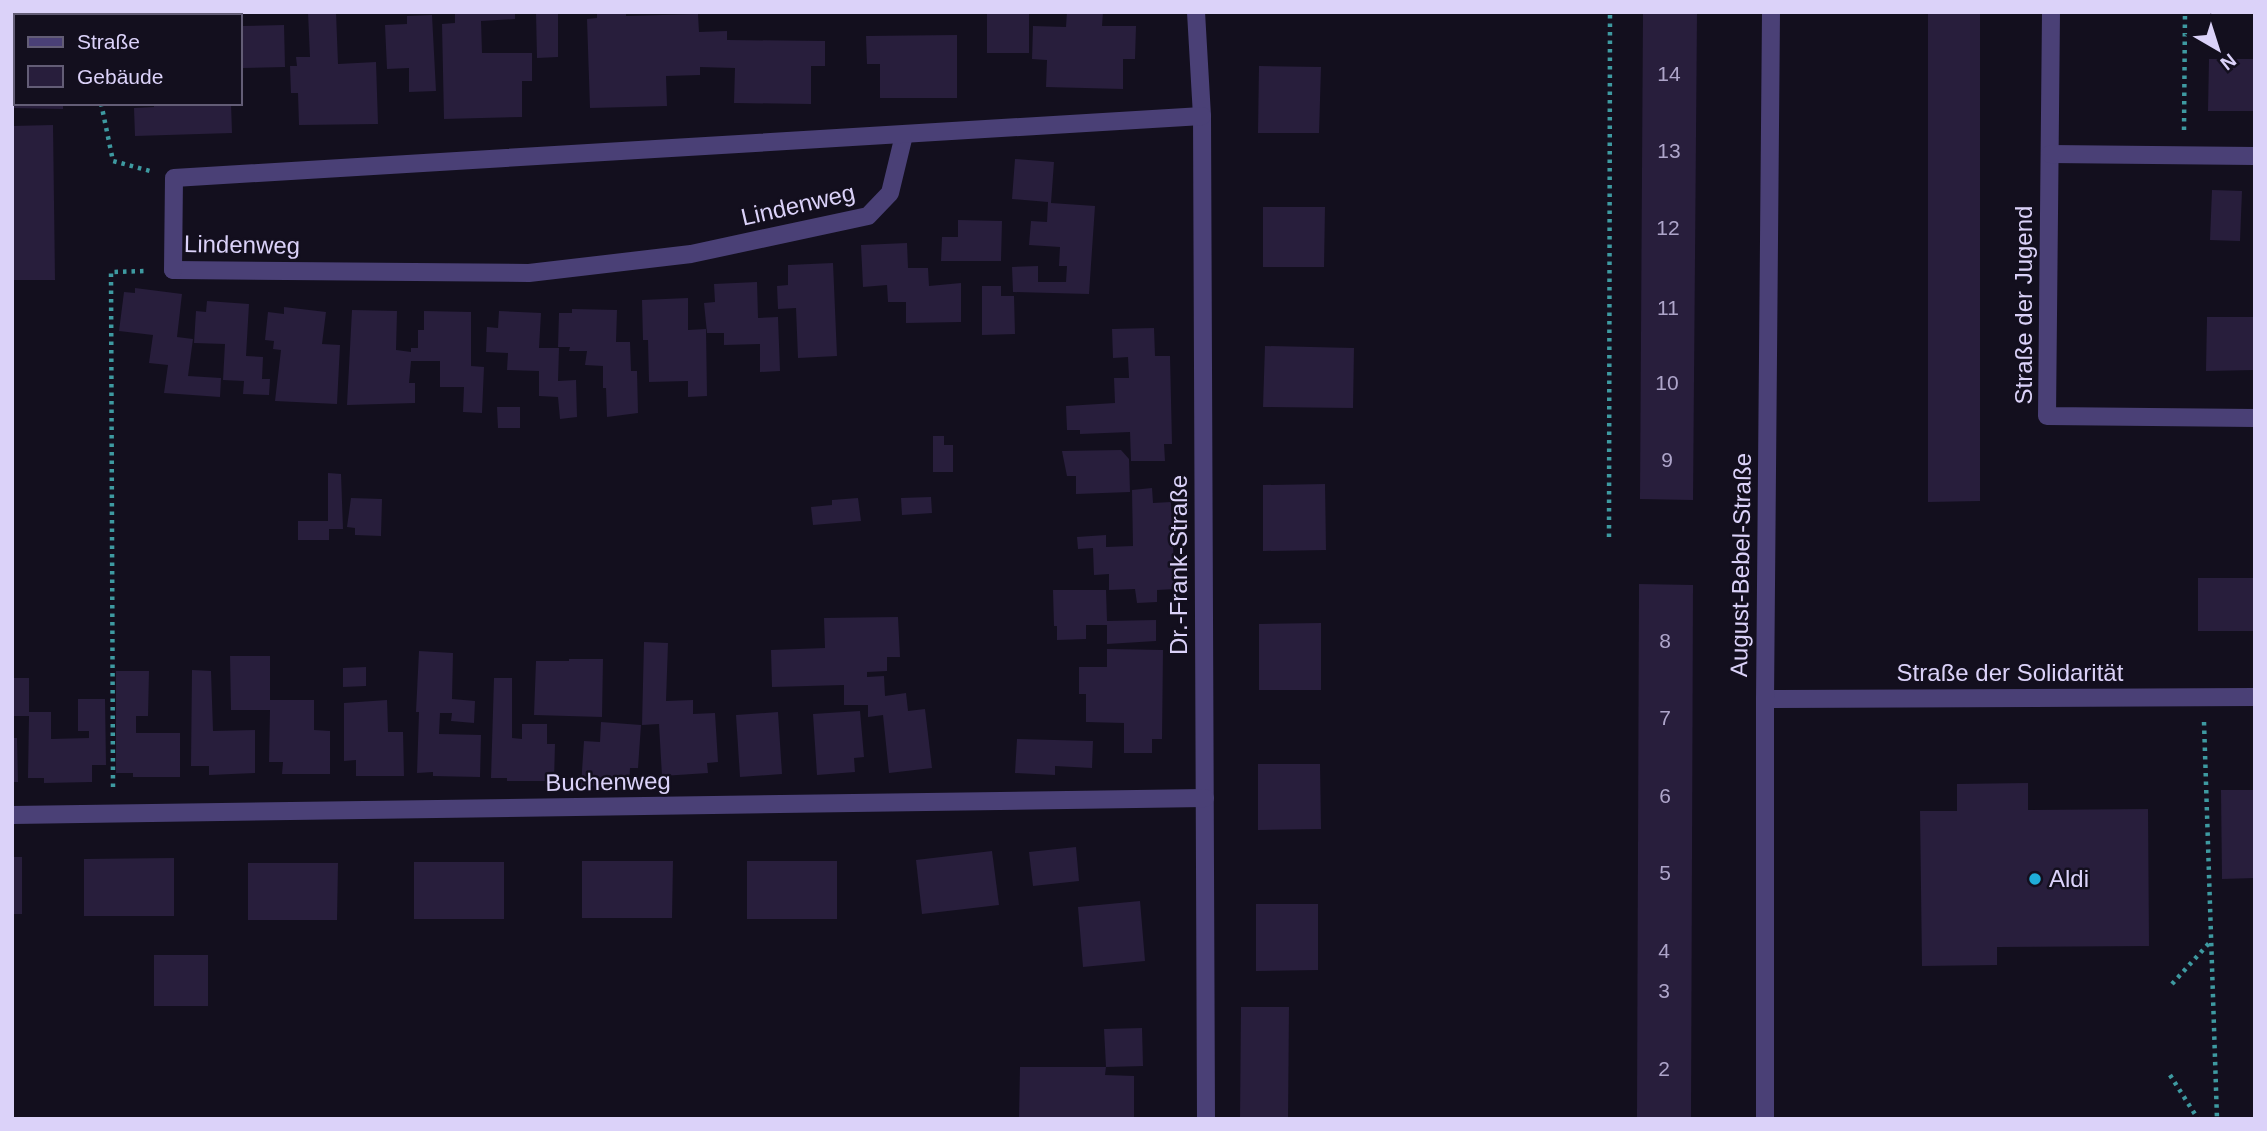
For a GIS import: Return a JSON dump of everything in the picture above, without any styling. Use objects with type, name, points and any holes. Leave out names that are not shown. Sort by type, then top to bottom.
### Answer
[{"type":"street","name":"Dr.-Frank-Straße","points":[[1196,12],[1202,116],[1206,1119]]},
{"type":"street","name":"August-Bebel-Straße","points":[[1765,1119],[1765,699],[1771,12]]},
{"type":"street","name":"Straße der Jugend","points":[[2051,12],[2047,416],[2255,418]]},
{"type":"street","points":[[174,178],[1202,116]]},
{"type":"street","name":"Lindenweg","points":[[174,178],[173,270],[529,273],[691,254],[868,216],[890,192],[904,135]]},
{"type":"street","points":[[2050,154],[2255,156]]},
{"type":"street","name":"Straße der Solidarität","points":[[1765,699],[2255,697]]},
{"type":"street","name":"Buchenweg","points":[[12,815],[1205,798]]},
{"type":"path","points":[[1609,537],[1610,12]]},
{"type":"path","points":[[2184,155],[2185,12]]},
{"type":"path","points":[[102,105],[113,161],[174,178]]},
{"type":"path","points":[[113,814],[111,272],[173,270]]},
{"type":"path","points":[[2203,697],[2217,1119]]},
{"type":"path","points":[[2172,984],[2211,941]]},
{"type":"path","points":[[2170,1075],[2198,1119]]},
{"type":"building","points":[[12,12],[67,12],[14,14],[12,43]]},
{"type":"building","points":[[186,12],[226,12],[226,14]]},
{"type":"building","points":[[308,12],[336,12],[338,64],[376,62],[378,124],[299,125],[298,93],[291,93],[290,66],[297,66],[296,57],[310,57]]},
{"type":"building","points":[[455,12],[515,12],[515,19],[481,21],[482,53],[532,53],[532,81],[522,81],[522,117],[444,119],[442,24],[455,23]]},
{"type":"building","points":[[536,12],[558,12],[558,57],[537,58]]},
{"type":"building","points":[[597,12],[626,12],[626,16],[698,14],[699,32],[727,31],[727,40],[825,41],[825,66],[811,66],[811,104],[734,103],[735,68],[700,67],[700,75],[666,76],[667,106],[590,108],[587,19],[597,18]]},
{"type":"building","points":[[987,12],[1029,12],[1029,53],[987,53]]},
{"type":"building","points":[[1067,12],[1103,12],[1102,26],[1136,26],[1135,59],[1123,59],[1123,89],[1046,87],[1047,60],[1032,59],[1033,26],[1066,27]]},
{"type":"building","points":[[1643,12],[1697,12],[1693,500],[1640,499]]},
{"type":"building","points":[[1928,12],[1980,12],[1980,501],[1928,502]]},
{"type":"building","points":[[432,15],[436,91],[409,92],[409,68],[387,69],[385,25],[407,24],[407,16]]},
{"type":"building","points":[[284,25],[285,67],[242,68],[242,26]]},
{"type":"building","points":[[957,35],[957,98],[880,98],[880,64],[867,64],[866,36]]},
{"type":"building","points":[[2209,59],[2255,59],[2255,111],[2208,111]]},
{"type":"building","points":[[1259,66],[1321,67],[1319,133],[1258,133]]},
{"type":"building","points":[[12,80],[14,105],[63,105],[63,109],[12,108]]},
{"type":"building","points":[[231,105],[232,133],[135,136],[134,108]]},
{"type":"building","points":[[53,125],[55,280],[12,280],[12,126]]},
{"type":"building","points":[[1015,159],[1054,162],[1051,203],[1095,206],[1089,294],[1013,292],[1012,267],[1038,266],[1038,282],[1066,282],[1067,266],[1059,266],[1060,247],[1029,245],[1031,221],[1047,222],[1048,202],[1012,199]]},
{"type":"building","points":[[2212,190],[2242,191],[2240,241],[2210,240]]},
{"type":"building","points":[[1263,207],[1325,207],[1324,267],[1263,267]]},
{"type":"building","points":[[958,220],[1002,221],[1001,261],[941,261],[942,237],[958,237]]},
{"type":"building","points":[[907,243],[908,268],[928,268],[929,286],[961,283],[961,322],[906,323],[906,302],[888,302],[887,285],[863,287],[861,245]]},
{"type":"building","points":[[833,263],[837,356],[798,358],[796,308],[778,309],[777,286],[788,285],[788,265]]},
{"type":"building","points":[[757,282],[758,318],[778,317],[780,371],[760,372],[760,344],[724,345],[724,333],[707,333],[704,303],[715,302],[714,284]]},
{"type":"building","points":[[982,286],[1001,286],[1001,296],[1014,296],[1015,334],[982,335]]},
{"type":"building","points":[[135,288],[182,294],[177,337],[193,339],[188,376],[221,378],[220,397],[164,393],[168,365],[149,363],[153,335],[119,331],[124,292],[135,293]]},
{"type":"building","points":[[688,298],[688,330],[706,329],[707,396],[688,397],[688,381],[649,382],[648,340],[643,340],[642,300]]},
{"type":"building","points":[[207,301],[249,304],[246,356],[263,357],[262,379],[270,379],[269,395],[243,394],[244,381],[223,380],[225,344],[194,343],[196,311],[206,312]]},
{"type":"building","points":[[284,307],[326,312],[322,344],[340,345],[337,404],[275,401],[281,350],[273,349],[274,341],[265,340],[268,312],[284,314]]},
{"type":"building","points":[[572,309],[617,310],[616,342],[630,342],[631,371],[637,371],[638,413],[607,417],[603,366],[585,365],[587,351],[569,351],[570,347],[558,347],[559,313],[572,313]]},
{"type":"building","points":[[352,310],[397,311],[396,350],[411,352],[411,348],[418,348],[418,330],[424,330],[424,311],[471,312],[471,366],[484,367],[482,413],[463,412],[464,387],[440,387],[440,361],[411,361],[409,383],[415,383],[415,403],[347,405]]},
{"type":"building","points":[[499,311],[541,313],[539,348],[559,348],[558,381],[576,380],[577,417],[560,419],[558,397],[539,396],[539,371],[507,370],[508,353],[486,352],[487,327],[498,328]]},
{"type":"building","points":[[2207,317],[2255,317],[2255,370],[2206,371]]},
{"type":"building","points":[[1154,328],[1155,356],[1170,356],[1172,444],[1164,444],[1165,461],[1131,461],[1130,432],[1080,434],[1080,430],[1067,430],[1066,406],[1115,403],[1114,378],[1129,378],[1128,357],[1113,358],[1112,329]]},
{"type":"building","points":[[1265,346],[1354,348],[1353,408],[1263,407]]},
{"type":"building","points":[[497,407],[520,407],[520,428],[498,428]]},
{"type":"building","points":[[933,436],[944,436],[944,445],[953,445],[953,472],[933,472]]},
{"type":"building","points":[[1121,450],[1129,459],[1130,492],[1076,494],[1076,476],[1067,476],[1062,451]]},
{"type":"building","points":[[328,473],[341,474],[343,529],[329,529],[329,540],[298,540],[298,521],[328,521]]},
{"type":"building","points":[[1325,484],[1326,550],[1263,551],[1263,485]]},
{"type":"building","points":[[1152,488],[1153,503],[1171,502],[1175,589],[1157,590],[1157,602],[1137,603],[1135,589],[1109,590],[1109,574],[1094,575],[1093,548],[1078,549],[1077,537],[1106,535],[1106,547],[1133,546],[1132,490]]},
{"type":"building","points":[[931,497],[932,513],[902,515],[901,498]]},
{"type":"building","points":[[351,498],[382,499],[381,536],[355,535],[355,528],[347,527]]},
{"type":"building","points":[[858,498],[861,521],[813,525],[811,507],[832,505],[832,500]]},
{"type":"building","points":[[2198,578],[2255,578],[2255,631],[2198,631]]},
{"type":"building","points":[[1639,584],[1693,585],[1691,1119],[1637,1119]]},
{"type":"building","points":[[1053,590],[1106,590],[1107,621],[1156,620],[1156,641],[1107,644],[1107,625],[1086,625],[1086,639],[1057,640]]},
{"type":"building","points":[[898,617],[900,657],[887,657],[887,671],[867,672],[867,677],[884,676],[885,696],[906,693],[908,711],[925,709],[932,768],[889,773],[883,715],[868,717],[868,705],[844,705],[844,685],[772,687],[771,650],[825,648],[824,618]]},
{"type":"building","points":[[1321,623],[1321,690],[1259,690],[1259,624]]},
{"type":"building","points":[[644,642],[668,643],[666,701],[693,700],[693,714],[715,713],[718,762],[707,763],[708,773],[662,776],[659,724],[642,725]]},
{"type":"building","points":[[1107,649],[1163,650],[1162,739],[1152,739],[1152,753],[1124,753],[1124,723],[1086,722],[1086,694],[1079,694],[1079,667],[1107,667]]},
{"type":"building","points":[[419,651],[453,653],[452,699],[475,701],[474,723],[451,721],[452,713],[440,713],[439,734],[481,735],[480,777],[417,773]]},
{"type":"building","points":[[230,656],[270,656],[270,700],[314,700],[314,730],[330,731],[330,774],[282,774],[283,762],[269,762],[270,710],[231,710]]},
{"type":"building","points":[[603,659],[602,717],[534,715],[536,661]]},
{"type":"building","points":[[366,667],[366,686],[343,687],[343,668]]},
{"type":"building","points":[[192,670],[211,671],[213,731],[255,730],[255,773],[209,775],[209,766],[191,766]]},
{"type":"building","points":[[116,671],[149,671],[148,716],[136,716],[136,733],[180,733],[180,777],[133,777],[133,773],[116,773]]},
{"type":"building","points":[[12,678],[29,678],[29,712],[51,712],[51,739],[89,738],[89,731],[78,731],[78,699],[105,699],[106,765],[92,765],[92,782],[44,783],[44,778],[28,778],[29,716],[12,716]]},
{"type":"building","points":[[494,678],[512,678],[512,738],[522,739],[522,724],[547,724],[547,744],[555,744],[554,781],[507,781],[507,778],[491,778]]},
{"type":"building","points":[[387,700],[388,732],[403,732],[404,776],[356,776],[356,760],[344,761],[344,703]]},
{"type":"building","points":[[860,711],[864,757],[854,758],[855,772],[817,775],[813,714]]},
{"type":"building","points":[[778,712],[782,774],[740,777],[736,715]]},
{"type":"building","points":[[601,722],[641,725],[638,768],[630,768],[629,788],[581,786],[584,741],[600,742]]},
{"type":"building","points":[[12,738],[17,738],[18,782],[12,782]]},
{"type":"building","points":[[1017,739],[1093,741],[1092,768],[1055,766],[1055,775],[1015,773]]},
{"type":"building","points":[[1258,764],[1320,764],[1321,829],[1258,830]]},
{"type":"building","name":"Aldi","points":[[2028,783],[2028,810],[2148,809],[2149,946],[1997,947],[1997,965],[1922,966],[1920,811],[1957,811],[1957,784]]},
{"type":"building","points":[[2221,790],[2255,790],[2255,878],[2222,879]]},
{"type":"building","points":[[1076,847],[1079,881],[1033,886],[1029,852]]},
{"type":"building","points":[[992,851],[999,905],[922,914],[916,860]]},
{"type":"building","points":[[12,857],[22,857],[22,914],[12,914]]},
{"type":"building","points":[[174,858],[174,916],[84,916],[84,859]]},
{"type":"building","points":[[582,861],[673,861],[672,918],[582,918]]},
{"type":"building","points":[[747,861],[837,861],[837,919],[747,919]]},
{"type":"building","points":[[414,862],[504,862],[504,919],[414,919]]},
{"type":"building","points":[[248,863],[338,863],[337,920],[248,920]]},
{"type":"building","points":[[1140,901],[1145,961],[1083,967],[1078,907]]},
{"type":"building","points":[[1256,904],[1318,904],[1318,970],[1256,971]]},
{"type":"building","points":[[154,955],[208,955],[208,1006],[154,1006]]},
{"type":"building","points":[[1241,1007],[1289,1007],[1288,1119],[1240,1119]]},
{"type":"building","points":[[1142,1028],[1143,1066],[1106,1067],[1104,1029]]},
{"type":"building","points":[[1020,1067],[1106,1067],[1105,1075],[1134,1076],[1134,1119],[1019,1119]]},
{"type":"place","name":"Aldi","points":[[2035,879]]}]
